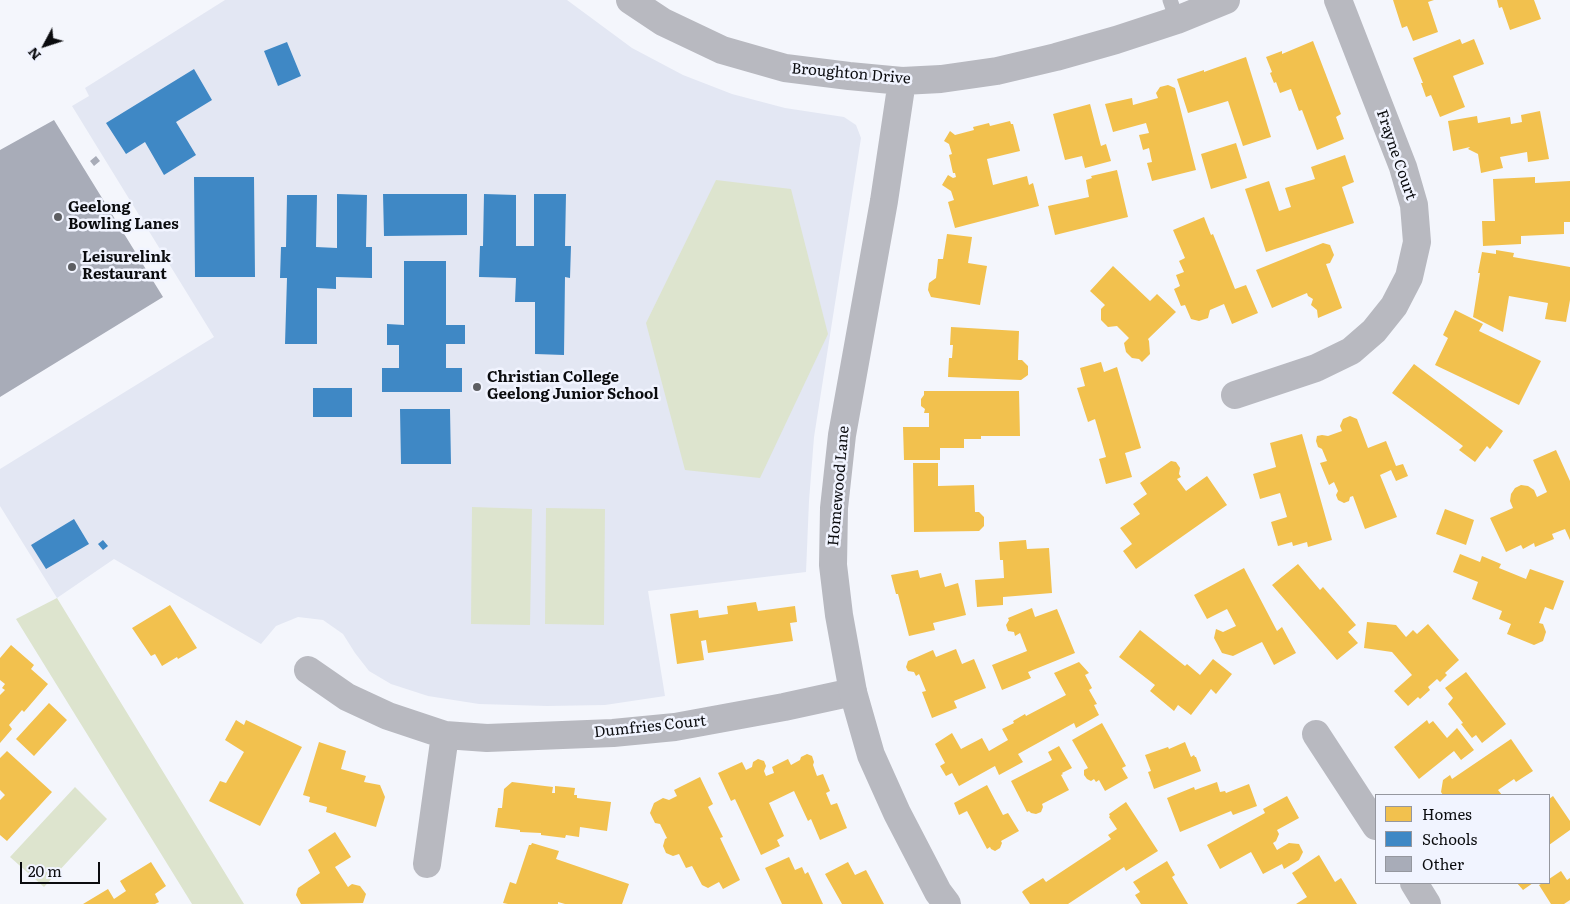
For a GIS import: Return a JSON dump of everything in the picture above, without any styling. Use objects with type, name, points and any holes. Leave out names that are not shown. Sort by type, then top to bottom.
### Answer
[{"type":"street","name":"Broughton Drive","points":[[630,0],[663,22],[722,50],[785,68],[902,81],[941,79],[997,71],[1099,44],[1174,10],[1226,0]]},
{"type":"street","name":"Frayne Court","points":[[1235,395],[1316,368],[1351,351],[1374,331],[1394,306],[1409,278],[1417,242],[1414,205],[1403,166],[1338,0]]},
{"type":"street","name":"Homewood Lane","points":[[902,81],[879,229],[853,364],[842,435],[834,508],[833,565],[839,615],[853,692],[872,755],[897,813],[938,892],[947,904]]},
{"type":"street","name":"Dumfries Court","points":[[308,670],[347,697],[388,716],[445,735],[488,738],[614,733],[675,727],[853,692]]},
{"type":"street","points":[[1316,734],[1375,824]]},
{"type":"street","points":[[427,864],[445,735]]},
{"type":"street","points":[[1415,884],[1428,904]]},
{"type":"shaded area","name":"Christian College Geelong Junior School","points":[[225,0],[567,0],[632,48],[683,75],[732,94],[785,108],[844,117],[856,125],[861,138],[814,437],[806,572],[648,591],[665,696],[605,705],[547,706],[479,704],[428,696],[391,684],[369,671],[343,634],[323,620],[298,617],[276,626],[261,644],[114,559],[57,598],[0,506],[0,469],[214,337],[72,106],[89,96],[85,88]]},
{"type":"green space","points":[[716,180],[791,189],[828,334],[760,478],[685,470],[646,323]]},
{"type":"green space","points":[[472,507],[532,509],[530,625],[471,624]]},
{"type":"green space","points":[[546,508],[605,509],[604,625],[545,624]]},
{"type":"green space","points":[[57,598],[244,904],[192,904],[16,619]]},
{"type":"green space","points":[[75,787],[107,819],[44,887],[10,857]]},
{"type":"building: Homes","points":[[1393,0],[1434,0],[1428,2],[1438,32],[1413,41],[1407,26],[1402,28]]},
{"type":"building: Homes","points":[[1497,0],[1534,0],[1541,19],[1510,30],[1502,7],[1499,8]]},
{"type":"building: Homes","points":[[1460,39],[1462,44],[1474,39],[1484,64],[1453,76],[1465,107],[1440,117],[1431,95],[1426,97],[1421,83],[1423,83],[1413,58]]},
{"type":"building: Homes","points":[[1313,41],[1341,114],[1336,117],[1344,139],[1317,150],[1302,110],[1299,111],[1291,89],[1280,93],[1270,73],[1272,72],[1266,57],[1282,51],[1282,54]]},
{"type":"building: Homes","points":[[1246,57],[1271,137],[1243,146],[1228,101],[1188,113],[1177,79],[1204,70],[1204,72]]},
{"type":"building: Homes","points":[[1168,85],[1175,88],[1196,170],[1152,181],[1147,163],[1152,162],[1149,148],[1143,150],[1139,135],[1149,133],[1146,123],[1113,132],[1105,104],[1132,98],[1133,105],[1158,98],[1156,93],[1160,87]]},
{"type":"building: Homes","points":[[1090,104],[1101,146],[1106,144],[1111,161],[1085,168],[1082,156],[1065,160],[1053,114]]},
{"type":"building: Homes","points":[[1540,111],[1549,159],[1528,162],[1527,152],[1500,157],[1503,168],[1481,173],[1478,154],[1468,149],[1470,147],[1453,151],[1448,121],[1477,116],[1478,123],[1510,117],[1511,124],[1522,122],[1521,115]]},
{"type":"building: Homes","points":[[1010,121],[1013,124],[1020,151],[987,159],[993,185],[1027,176],[1029,185],[1033,183],[1039,206],[955,228],[948,202],[954,200],[951,191],[942,185],[948,175],[953,178],[956,177],[955,173],[953,173],[949,155],[952,154],[949,144],[944,141],[950,131],[955,135],[974,130],[973,127],[989,123],[990,126]]},
{"type":"building: Homes","points":[[1236,143],[1247,178],[1211,189],[1201,154]]},
{"type":"building: Homes","points":[[1345,155],[1354,182],[1342,187],[1354,223],[1266,252],[1245,189],[1269,181],[1279,211],[1291,207],[1285,188],[1315,179],[1311,167]]},
{"type":"building: Homes","points":[[1117,170],[1128,217],[1055,235],[1048,206],[1089,197],[1086,180],[1092,178],[1091,176]]},
{"type":"building: Homes","points":[[1535,177],[1535,183],[1570,181],[1570,222],[1564,222],[1564,234],[1521,236],[1521,244],[1483,246],[1482,221],[1495,221],[1493,179]]},
{"type":"building: Homes","points":[[1204,217],[1211,235],[1213,234],[1235,289],[1246,285],[1258,313],[1232,324],[1224,304],[1210,310],[1208,318],[1199,321],[1191,319],[1185,305],[1181,306],[1174,289],[1180,286],[1176,275],[1184,272],[1179,261],[1185,258],[1173,230]]},
{"type":"building: Homes","points":[[947,234],[972,237],[968,263],[987,266],[980,305],[931,297],[928,290],[929,283],[936,278],[938,259],[943,259]]},
{"type":"building: Homes","points":[[1323,243],[1330,245],[1334,255],[1330,263],[1326,264],[1342,308],[1318,318],[1317,310],[1311,305],[1313,299],[1307,293],[1272,308],[1256,270]]},
{"type":"building: Homes","points":[[1496,250],[1514,253],[1513,257],[1570,267],[1570,300],[1566,322],[1545,319],[1548,303],[1509,296],[1503,332],[1473,317],[1482,252],[1496,254]]},
{"type":"building: Homes","points":[[1113,266],[1150,301],[1157,294],[1176,312],[1148,339],[1150,354],[1142,362],[1139,359],[1132,358],[1126,352],[1124,343],[1129,338],[1117,326],[1108,327],[1101,320],[1101,309],[1105,305],[1090,291]]},
{"type":"building: Homes","points":[[1455,310],[1483,324],[1479,331],[1541,361],[1519,405],[1435,365],[1448,338],[1443,335]]},
{"type":"building: Homes","points":[[951,327],[1019,331],[1018,360],[1022,360],[1028,366],[1028,375],[1021,380],[948,377],[949,358],[952,358],[953,345],[950,345]]},
{"type":"building: Homes","points":[[1101,362],[1104,372],[1117,367],[1141,448],[1125,453],[1132,477],[1106,484],[1099,459],[1106,457],[1095,419],[1088,422],[1077,388],[1085,386],[1080,368]]},
{"type":"building: Homes","points":[[1414,364],[1503,431],[1490,449],[1487,446],[1475,462],[1459,450],[1463,446],[1392,393]]},
{"type":"building: Homes","points":[[924,391],[1019,391],[1020,436],[981,436],[981,439],[964,439],[964,448],[940,448],[940,460],[904,460],[903,427],[929,427],[929,413],[924,413],[925,409],[921,406]]},
{"type":"building: Homes","points":[[1350,416],[1357,419],[1368,448],[1386,441],[1396,466],[1403,464],[1408,476],[1396,481],[1391,470],[1380,475],[1397,517],[1365,529],[1353,496],[1344,503],[1338,500],[1336,495],[1338,491],[1334,482],[1329,485],[1320,463],[1327,461],[1316,441],[1317,436],[1328,436],[1342,431],[1340,426],[1343,419]]},
{"type":"building: Homes","points":[[1302,434],[1332,540],[1308,547],[1307,542],[1293,546],[1292,542],[1278,546],[1271,522],[1287,517],[1280,493],[1260,499],[1253,474],[1276,467],[1270,443]]},
{"type":"building: Homes","points":[[1556,450],[1570,481],[1570,540],[1565,529],[1552,534],[1554,539],[1535,547],[1534,543],[1523,549],[1521,545],[1506,552],[1490,518],[1513,508],[1510,501],[1511,494],[1515,488],[1521,485],[1528,486],[1534,490],[1537,497],[1547,492],[1533,460]]},
{"type":"building: Homes","points":[[1171,461],[1176,462],[1180,468],[1179,474],[1181,477],[1177,479],[1186,491],[1207,476],[1227,505],[1136,569],[1123,551],[1132,544],[1120,528],[1140,514],[1133,504],[1147,494],[1140,483]]},
{"type":"building: Homes","points":[[913,463],[938,463],[938,486],[974,485],[975,512],[979,512],[984,517],[984,526],[979,531],[914,532]]},
{"type":"building: Homes","points":[[1445,509],[1474,520],[1466,545],[1436,534]]},
{"type":"building: Homes","points":[[1026,540],[1027,549],[1049,548],[1052,593],[1003,597],[1003,605],[977,607],[975,580],[1004,578],[999,542]]},
{"type":"building: Homes","points":[[1460,554],[1480,562],[1482,556],[1501,564],[1499,568],[1526,579],[1530,569],[1564,581],[1553,610],[1545,607],[1539,623],[1543,624],[1546,632],[1543,641],[1534,645],[1507,634],[1511,624],[1499,619],[1502,611],[1472,599],[1478,582],[1453,572]]},
{"type":"building: Homes","points":[[1298,564],[1320,590],[1323,587],[1356,625],[1348,632],[1358,643],[1337,660],[1272,585]]},
{"type":"building: Homes","points":[[1244,568],[1277,631],[1282,627],[1296,653],[1274,665],[1262,642],[1233,656],[1222,653],[1214,638],[1216,629],[1223,632],[1236,626],[1227,609],[1207,619],[1194,595]]},
{"type":"building: Homes","points":[[918,570],[920,578],[941,573],[945,587],[958,583],[966,615],[933,623],[935,630],[909,636],[891,575]]},
{"type":"building: Homes","points":[[756,602],[758,611],[795,606],[797,622],[790,623],[793,641],[708,653],[706,640],[701,641],[704,660],[677,664],[670,614],[698,610],[699,618],[728,614],[727,606]]},
{"type":"building: Homes","points":[[170,605],[197,648],[162,666],[155,654],[151,656],[132,628]]},
{"type":"building: Homes","points":[[1032,608],[1035,617],[1057,609],[1075,653],[1028,672],[1031,678],[1002,690],[992,665],[1027,651],[1020,633],[1015,636],[1014,632],[1008,631],[1006,625],[1009,620],[1008,618]]},
{"type":"building: Homes","points":[[1367,622],[1396,625],[1406,637],[1413,630],[1417,634],[1428,624],[1459,660],[1445,673],[1447,675],[1440,682],[1437,679],[1428,687],[1430,690],[1408,706],[1394,691],[1412,675],[1392,652],[1364,648]]},
{"type":"building: Homes","points":[[1140,630],[1185,666],[1187,664],[1200,675],[1213,659],[1232,674],[1216,694],[1211,689],[1191,715],[1178,705],[1174,711],[1150,691],[1155,685],[1119,657]]},
{"type":"building: Homes","points":[[11,645],[34,665],[31,669],[48,684],[24,712],[22,710],[9,725],[12,729],[0,743],[0,695],[5,690],[2,688],[5,684],[0,680],[0,658]]},
{"type":"building: Homes","points":[[956,649],[962,664],[974,659],[986,688],[954,701],[957,708],[932,718],[922,692],[926,691],[919,674],[916,676],[914,672],[908,671],[906,667],[908,661],[933,650],[936,657]]},
{"type":"building: Homes","points":[[1079,662],[1089,673],[1085,675],[1092,688],[1089,690],[1097,704],[1094,705],[1099,715],[1076,728],[1074,723],[1018,754],[1023,762],[999,775],[995,766],[959,786],[952,773],[946,776],[940,766],[945,763],[935,744],[952,733],[961,749],[982,738],[989,751],[1008,740],[1002,729],[1014,723],[1013,721],[1066,695],[1054,673]]},
{"type":"building: Homes","points":[[1466,672],[1506,724],[1482,743],[1476,735],[1472,738],[1448,704],[1453,698],[1445,688]]},
{"type":"building: Homes","points":[[49,703],[67,720],[34,756],[16,739]]},
{"type":"building: Homes","points":[[236,720],[244,725],[246,720],[302,747],[260,826],[209,801],[220,781],[226,783],[244,752],[225,740]]},
{"type":"building: Homes","points":[[1427,720],[1429,724],[1433,721],[1447,738],[1457,728],[1474,750],[1461,760],[1454,751],[1419,779],[1394,747]]},
{"type":"building: Homes","points":[[1102,723],[1126,766],[1122,768],[1128,778],[1105,791],[1099,780],[1096,782],[1094,779],[1091,781],[1084,775],[1084,770],[1088,768],[1072,740]]},
{"type":"building: Homes","points":[[1511,739],[1533,771],[1516,782],[1514,779],[1498,790],[1501,794],[1442,794],[1443,780],[1450,775],[1452,779]]},
{"type":"building: Homes","points":[[319,742],[346,751],[341,769],[366,776],[364,782],[380,785],[385,797],[376,827],[326,812],[327,807],[309,802],[310,797],[303,795]]},
{"type":"building: Homes","points":[[1185,742],[1191,757],[1194,755],[1196,757],[1201,771],[1154,789],[1148,772],[1151,771],[1145,755],[1168,747],[1169,749]]},
{"type":"building: Homes","points":[[1059,746],[1072,768],[1061,775],[1069,790],[1042,804],[1041,812],[1036,814],[1027,812],[1011,781],[1052,760],[1048,752]]},
{"type":"building: Homes","points":[[7,751],[52,792],[7,841],[0,835],[0,800],[5,795],[0,790],[0,758]]},
{"type":"building: Homes","points":[[807,754],[812,756],[817,776],[823,774],[830,791],[826,793],[831,805],[837,803],[847,828],[820,840],[811,819],[808,821],[794,791],[769,803],[784,836],[777,840],[780,846],[761,855],[735,799],[731,801],[718,773],[742,762],[746,770],[752,767],[753,762],[758,759],[764,761],[766,776],[774,773],[772,767],[788,759],[791,765]]},
{"type":"building: Homes","points":[[700,777],[713,804],[708,807],[723,837],[720,838],[740,880],[723,889],[719,882],[708,888],[702,885],[692,866],[686,868],[679,854],[673,856],[666,853],[663,846],[667,838],[660,824],[655,823],[650,813],[654,803],[663,798],[669,800],[677,796],[674,790]]},
{"type":"building: Homes","points":[[512,782],[553,787],[552,793],[555,793],[555,786],[575,788],[574,795],[577,795],[577,798],[611,802],[607,831],[580,827],[579,837],[566,835],[565,838],[495,827],[498,808],[502,808],[504,789]]},
{"type":"building: Homes","points":[[1217,782],[1220,792],[1225,791],[1226,793],[1249,784],[1257,806],[1233,815],[1231,811],[1180,832],[1167,798],[1194,787],[1195,790]]},
{"type":"building: Homes","points":[[987,785],[1003,815],[1008,813],[1019,831],[1001,841],[1000,848],[995,851],[990,847],[987,849],[967,811],[959,815],[954,803]]},
{"type":"building: Homes","points":[[1287,796],[1299,818],[1277,830],[1279,834],[1273,843],[1277,850],[1289,843],[1299,844],[1303,852],[1299,860],[1284,869],[1282,864],[1263,874],[1251,852],[1220,869],[1207,845],[1265,813],[1263,809]]},
{"type":"building: Homes","points":[[1553,796],[1570,821],[1570,830],[1550,844],[1550,798]]},
{"type":"building: Homes","points":[[1126,802],[1158,851],[1126,871],[1124,867],[1068,904],[1030,904],[1022,892],[1024,890],[1043,878],[1046,882],[1111,839],[1108,835],[1117,829],[1109,814]]},
{"type":"building: Homes","points":[[335,832],[351,857],[335,867],[348,887],[352,884],[360,886],[366,894],[363,903],[301,904],[296,895],[298,888],[320,873],[308,850]]},
{"type":"building: Homes","points":[[532,843],[559,851],[556,859],[629,884],[622,904],[503,903],[510,882],[516,884],[529,845]]},
{"type":"building: Homes","points":[[1319,855],[1335,882],[1341,878],[1357,904],[1296,904],[1307,897],[1292,873]]},
{"type":"building: Homes","points":[[789,857],[795,870],[802,867],[805,874],[808,872],[823,904],[782,904],[765,868]]},
{"type":"building: Homes","points":[[1167,861],[1175,875],[1172,877],[1188,904],[1141,904],[1135,895],[1140,892],[1133,882]]},
{"type":"building: Homes","points":[[151,862],[166,886],[155,894],[159,902],[155,904],[83,904],[108,889],[114,899],[126,891],[120,881]]},
{"type":"building: Homes","points":[[848,862],[855,875],[866,870],[884,904],[842,904],[825,874]]},
{"type":"building: Homes","points":[[1561,871],[1567,880],[1570,878],[1570,900],[1564,904],[1551,904],[1539,885],[1550,884],[1550,878]]},
{"type":"building: Homes","points":[[1518,884],[1532,884],[1523,890]]},
{"type":"building: Schools","points":[[287,42],[301,76],[278,86],[264,51]]},
{"type":"building: Schools","points":[[194,69],[212,100],[176,122],[196,155],[164,175],[145,142],[126,154],[106,123]]},
{"type":"building: Schools","points":[[194,177],[254,177],[255,277],[195,277]]},
{"type":"building: Schools","points":[[337,194],[367,195],[366,247],[372,247],[372,278],[336,277],[336,289],[317,288],[317,344],[285,344],[287,278],[280,278],[281,247],[286,247],[287,195],[317,195],[316,247],[337,248]]},
{"type":"building: Schools","points":[[383,194],[467,194],[467,235],[384,236]]},
{"type":"building: Schools","points":[[484,194],[516,195],[516,246],[534,246],[534,194],[566,194],[565,246],[571,246],[570,278],[565,277],[564,355],[535,354],[535,302],[515,302],[516,278],[479,277],[480,246],[483,246]]},
{"type":"building: Schools","points":[[404,261],[446,261],[446,325],[465,325],[465,344],[446,344],[446,368],[462,368],[462,392],[382,392],[382,368],[399,368],[399,345],[387,345],[387,324],[404,325]]},
{"type":"building: Schools","points":[[313,388],[352,388],[352,417],[313,417]]},
{"type":"building: Schools","points":[[400,409],[450,409],[451,464],[401,464]]},
{"type":"building: Schools","points":[[74,519],[89,544],[46,569],[31,545]]},
{"type":"building: Schools","points":[[103,540],[108,546],[103,550],[98,544]]},
{"type":"building: Other","name":"Geelong Bowling Lanes","points":[[54,120],[163,297],[0,397],[0,150]]},
{"type":"building: Other","points":[[96,156],[100,161],[94,166],[90,161]]},
{"type":"place","name":"Geelong Bowling Lanes","points":[[58,217]]},
{"type":"place","name":"Leisurelink Restaurant","points":[[72,267]]},
{"type":"place","name":"Christian College Geelong Junior School","points":[[477,387]]}]
